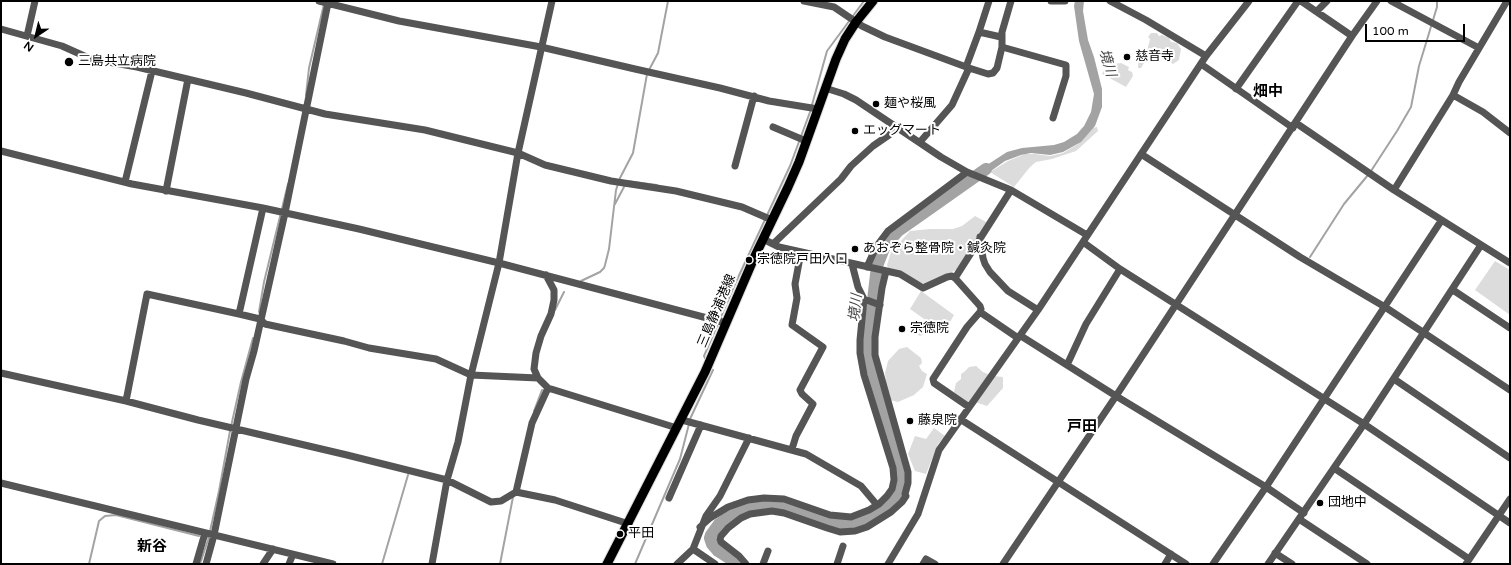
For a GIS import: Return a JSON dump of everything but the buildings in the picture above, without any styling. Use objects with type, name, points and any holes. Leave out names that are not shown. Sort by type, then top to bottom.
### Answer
[{"type":"main road","name":"三島静浦港線","points":[[608,564],[705,372],[721,321],[788,187],[845,39],[856,22],[873,1]]},
{"type":"street","points":[[27,36],[35,1]]},
{"type":"street","points":[[319,1],[399,21],[541,47],[754,96],[769,101],[818,109]]},
{"type":"street","points":[[432,564],[447,480],[461,428],[471,375],[499,263],[518,153],[552,1]]},
{"type":"street","points":[[804,1],[834,4],[856,22],[885,37],[967,68],[988,74],[993,73],[997,68],[1002,47],[1001,37],[1011,1]]},
{"type":"street","points":[[920,142],[952,104],[967,68],[989,1]]},
{"type":"street","points":[[1051,1],[1065,1]]},
{"type":"street","points":[[1110,1],[1152,23],[1206,56]]},
{"type":"street","points":[[888,564],[918,514],[939,450],[1038,310],[1206,56],[1249,1]]},
{"type":"street","points":[[1236,89],[1298,1]]},
{"type":"street","points":[[1301,1],[1352,36]]},
{"type":"street","points":[[1317,11],[1327,1]]},
{"type":"street","points":[[1003,564],[1116,396],[1352,36],[1378,1]]},
{"type":"street","points":[[1391,1],[1479,48]]},
{"type":"street","points":[[206,564],[214,535],[246,379],[261,320],[282,213],[328,3]]},
{"type":"street","points":[[1394,190],[1453,95],[1479,48],[1507,5]]},
{"type":"street","points":[[1,29],[67,48],[91,59],[188,79],[325,114],[425,130],[518,153],[553,167],[611,181],[676,191],[742,207],[772,220]]},
{"type":"street","points":[[979,32],[1001,37]]},
{"type":"street","points":[[1002,47],[1066,65],[1066,76],[1053,118]]},
{"type":"street","points":[[1201,64],[1236,89],[1441,221],[1510,263]]},
{"type":"street","points":[[125,182],[152,71]]},
{"type":"street","points":[[166,191],[188,79]]},
{"type":"street","points":[[825,88],[844,94],[856,100],[968,172],[1010,190],[1087,235]]},
{"type":"street","points":[[1453,95],[1483,112],[1510,133]]},
{"type":"street","points":[[735,166],[754,96]]},
{"type":"street","points":[[773,127],[806,141]]},
{"type":"street","points":[[773,244],[832,188],[851,166],[873,146],[899,128]]},
{"type":"street","points":[[1,151],[166,191],[263,208],[359,229],[499,263],[721,321]]},
{"type":"street","points":[[1141,154],[1300,257],[1385,308],[1510,390]]},
{"type":"street","points":[[869,267],[876,247],[888,231],[968,172]]},
{"type":"street","points":[[955,278],[1010,190]]},
{"type":"street","points":[[239,314],[263,208]]},
{"type":"street","points":[[1213,564],[1385,308],[1441,221]]},
{"type":"street","points":[[980,237],[983,258],[990,272],[1008,291],[1038,310]]},
{"type":"street","points":[[763,239],[779,247],[904,276],[923,288],[947,277],[955,278],[981,309],[967,327],[933,379],[934,383],[969,407]]},
{"type":"street","points":[[1083,242],[1120,268],[1364,424],[1510,523]]},
{"type":"street","points":[[1268,564],[1364,424],[1481,245]]},
{"type":"street","points":[[792,449],[796,436],[813,404],[802,394],[800,390],[823,347],[792,325],[797,298],[795,284],[801,252]]},
{"type":"street","points":[[852,264],[858,287],[865,299],[878,305]]},
{"type":"street","points":[[1067,365],[1086,324],[1120,268]]},
{"type":"street","points":[[746,564],[739,556],[721,542],[720,539],[728,528],[741,518],[750,514],[772,511],[784,513],[840,532],[854,531],[867,527],[891,512],[906,496],[908,472],[875,355],[878,305],[884,271]]},
{"type":"street","points":[[546,275],[554,290],[554,300],[551,314],[541,336],[536,353],[534,369],[538,378],[548,388],[679,424],[700,425],[792,449],[806,454],[854,482],[866,491],[877,505]]},
{"type":"street","points":[[1453,290],[1510,328]]},
{"type":"street","points":[[126,401],[147,294],[239,314],[261,320],[265,324],[369,348],[436,359],[471,375],[538,378]]},
{"type":"street","points":[[700,527],[710,518],[728,507],[764,498],[784,499],[830,515],[851,517],[877,505],[887,496],[892,489],[894,480],[893,468],[864,375],[860,353],[865,299]]},
{"type":"street","points":[[980,312],[1266,487],[1302,516],[1367,564]]},
{"type":"street","points":[[1,373],[126,401],[236,429],[347,454],[447,480],[491,502],[501,501],[516,492],[555,500],[629,524]]},
{"type":"street","points":[[1394,379],[1510,458]]},
{"type":"street","points":[[516,492],[532,423],[548,388]]},
{"type":"street","points":[[960,419],[1186,564]]},
{"type":"street","points":[[669,498],[700,425]]},
{"type":"street","points":[[677,564],[693,550],[700,527],[709,509],[720,496],[749,438]]},
{"type":"street","points":[[1334,468],[1468,561],[1510,498]]},
{"type":"street","points":[[1,483],[333,564]]},
{"type":"street","points":[[196,564],[205,533]]},
{"type":"street","points":[[837,564],[843,546]]},
{"type":"street","points":[[263,564],[272,549]]},
{"type":"street","points":[[693,550],[715,564]]},
{"type":"street","points":[[763,564],[768,551]]},
{"type":"street","points":[[1275,553],[1292,564]]},
{"type":"street","points":[[289,564],[292,554]]},
{"type":"street","points":[[1165,564],[1171,554]]},
{"type":"street","points":[[923,564],[926,559],[935,564]]},
{"type":"shaded area","points":[[1075,1],[1084,1],[1083,11],[1088,40],[1102,89],[1102,107],[1095,126],[1081,142],[1063,152],[1050,155],[1031,153],[1021,155],[1005,161],[981,178],[973,174],[1007,152],[1022,148],[1054,145],[1064,142],[1077,134],[1084,126],[1091,112],[1094,94],[1079,41],[1074,6]]},
{"type":"shaded area","points":[[1151,33],[1157,33],[1159,36],[1162,35],[1169,38],[1171,42],[1177,43],[1181,49],[1179,60],[1173,64],[1162,56],[1153,52],[1149,54],[1141,68],[1138,68],[1139,53],[1147,51],[1150,39],[1148,37]]},
{"type":"shaded area","points":[[1121,63],[1129,67],[1128,70],[1132,72],[1133,76],[1126,87],[1102,74],[1107,65]]},
{"type":"shaded area","points":[[1097,127],[1098,131],[1076,151],[1052,159],[1036,162],[1030,167],[1014,187],[990,172],[1008,161],[1025,154],[1050,156],[1063,153],[1078,144],[1093,128]]},
{"type":"shaded area","points":[[975,216],[988,223],[956,270],[926,285],[888,268],[887,265],[891,252],[910,231],[953,229],[962,226]]},
{"type":"shaded area","points":[[1495,261],[1510,270],[1510,315],[1475,290]]},
{"type":"shaded area","points":[[921,291],[954,315],[950,322],[920,336],[918,335],[927,321],[910,309]]},
{"type":"shaded area","points":[[907,347],[921,358],[922,363],[919,366],[922,371],[927,374],[923,387],[914,395],[898,402],[890,400],[890,395],[886,385],[885,373],[888,361],[899,349]]},
{"type":"shaded area","points":[[976,366],[983,372],[993,376],[1003,377],[1003,388],[987,406],[978,403],[969,403],[954,392],[956,383],[961,379],[961,374],[969,367]]},
{"type":"shaded area","points":[[934,428],[945,436],[938,444],[926,474],[915,471],[908,454],[915,436],[926,439]]},
{"type":"waterway","points":[[649,70],[658,53],[668,1]]},
{"type":"waterway","points":[[705,358],[704,356],[735,284],[790,166],[810,112],[827,51],[864,1]]},
{"type":"waterway","points":[[1371,171],[1411,107],[1419,66],[1437,7],[1437,1]]},
{"type":"waterway","points":[[306,95],[309,68],[324,4]]},
{"type":"waterway","points":[[581,281],[600,272],[605,265],[609,249],[616,190],[620,178],[633,153],[647,74]]},
{"type":"waterway","name":"境川","points":[[734,564],[729,558],[718,551],[712,544],[710,538],[719,524],[735,512],[764,503],[780,505],[835,524],[845,525],[858,523],[876,515],[889,505],[895,498],[901,484],[902,475],[867,352],[877,266],[885,246],[898,231],[986,169]]},
{"type":"waterway","points":[[1310,257],[1344,204],[1368,175]]},
{"type":"waterway","points":[[626,181],[657,185]]},
{"type":"waterway","points":[[259,312],[264,282],[288,184]]},
{"type":"waterway","points":[[615,204],[625,185]]},
{"type":"waterway","points":[[555,310],[564,292]]},
{"type":"waterway","points":[[200,564],[208,540],[230,431],[253,338]]},
{"type":"waterway","points":[[690,419],[713,370]]},
{"type":"waterway","points":[[534,411],[542,390]]},
{"type":"waterway","points":[[635,564],[680,459],[689,424]]},
{"type":"waterway","points":[[382,564],[408,475]]},
{"type":"waterway","points":[[500,564],[513,497]]},
{"type":"waterway","points":[[89,564],[99,521],[105,516],[116,515],[199,536]]},
{"type":"place","name":"慈音寺","points":[[1127,57]]},
{"type":"place","name":"三島共立病院","points":[[69,62]]},
{"type":"place","name":"麺や桜風","points":[[876,104]]},
{"type":"place","name":"エッグマート","points":[[855,131]]},
{"type":"place","name":"あおぞら整骨院・鍼灸院","points":[[855,249]]},
{"type":"place","name":"宗徳院戸田入口","points":[[749,260]]},
{"type":"place","name":"宗徳院","points":[[902,329]]},
{"type":"place","name":"藤泉院","points":[[910,421]]},
{"type":"place","name":"団地中","points":[[1320,503]]},
{"type":"place","name":"平田","points":[[620,534]]},
{"type":"district","name":"畑中","points":[[1268,92]]},
{"type":"district","name":"戸田","points":[[1082,427]]},
{"type":"district","name":"新谷","points":[[152,547]]}]
